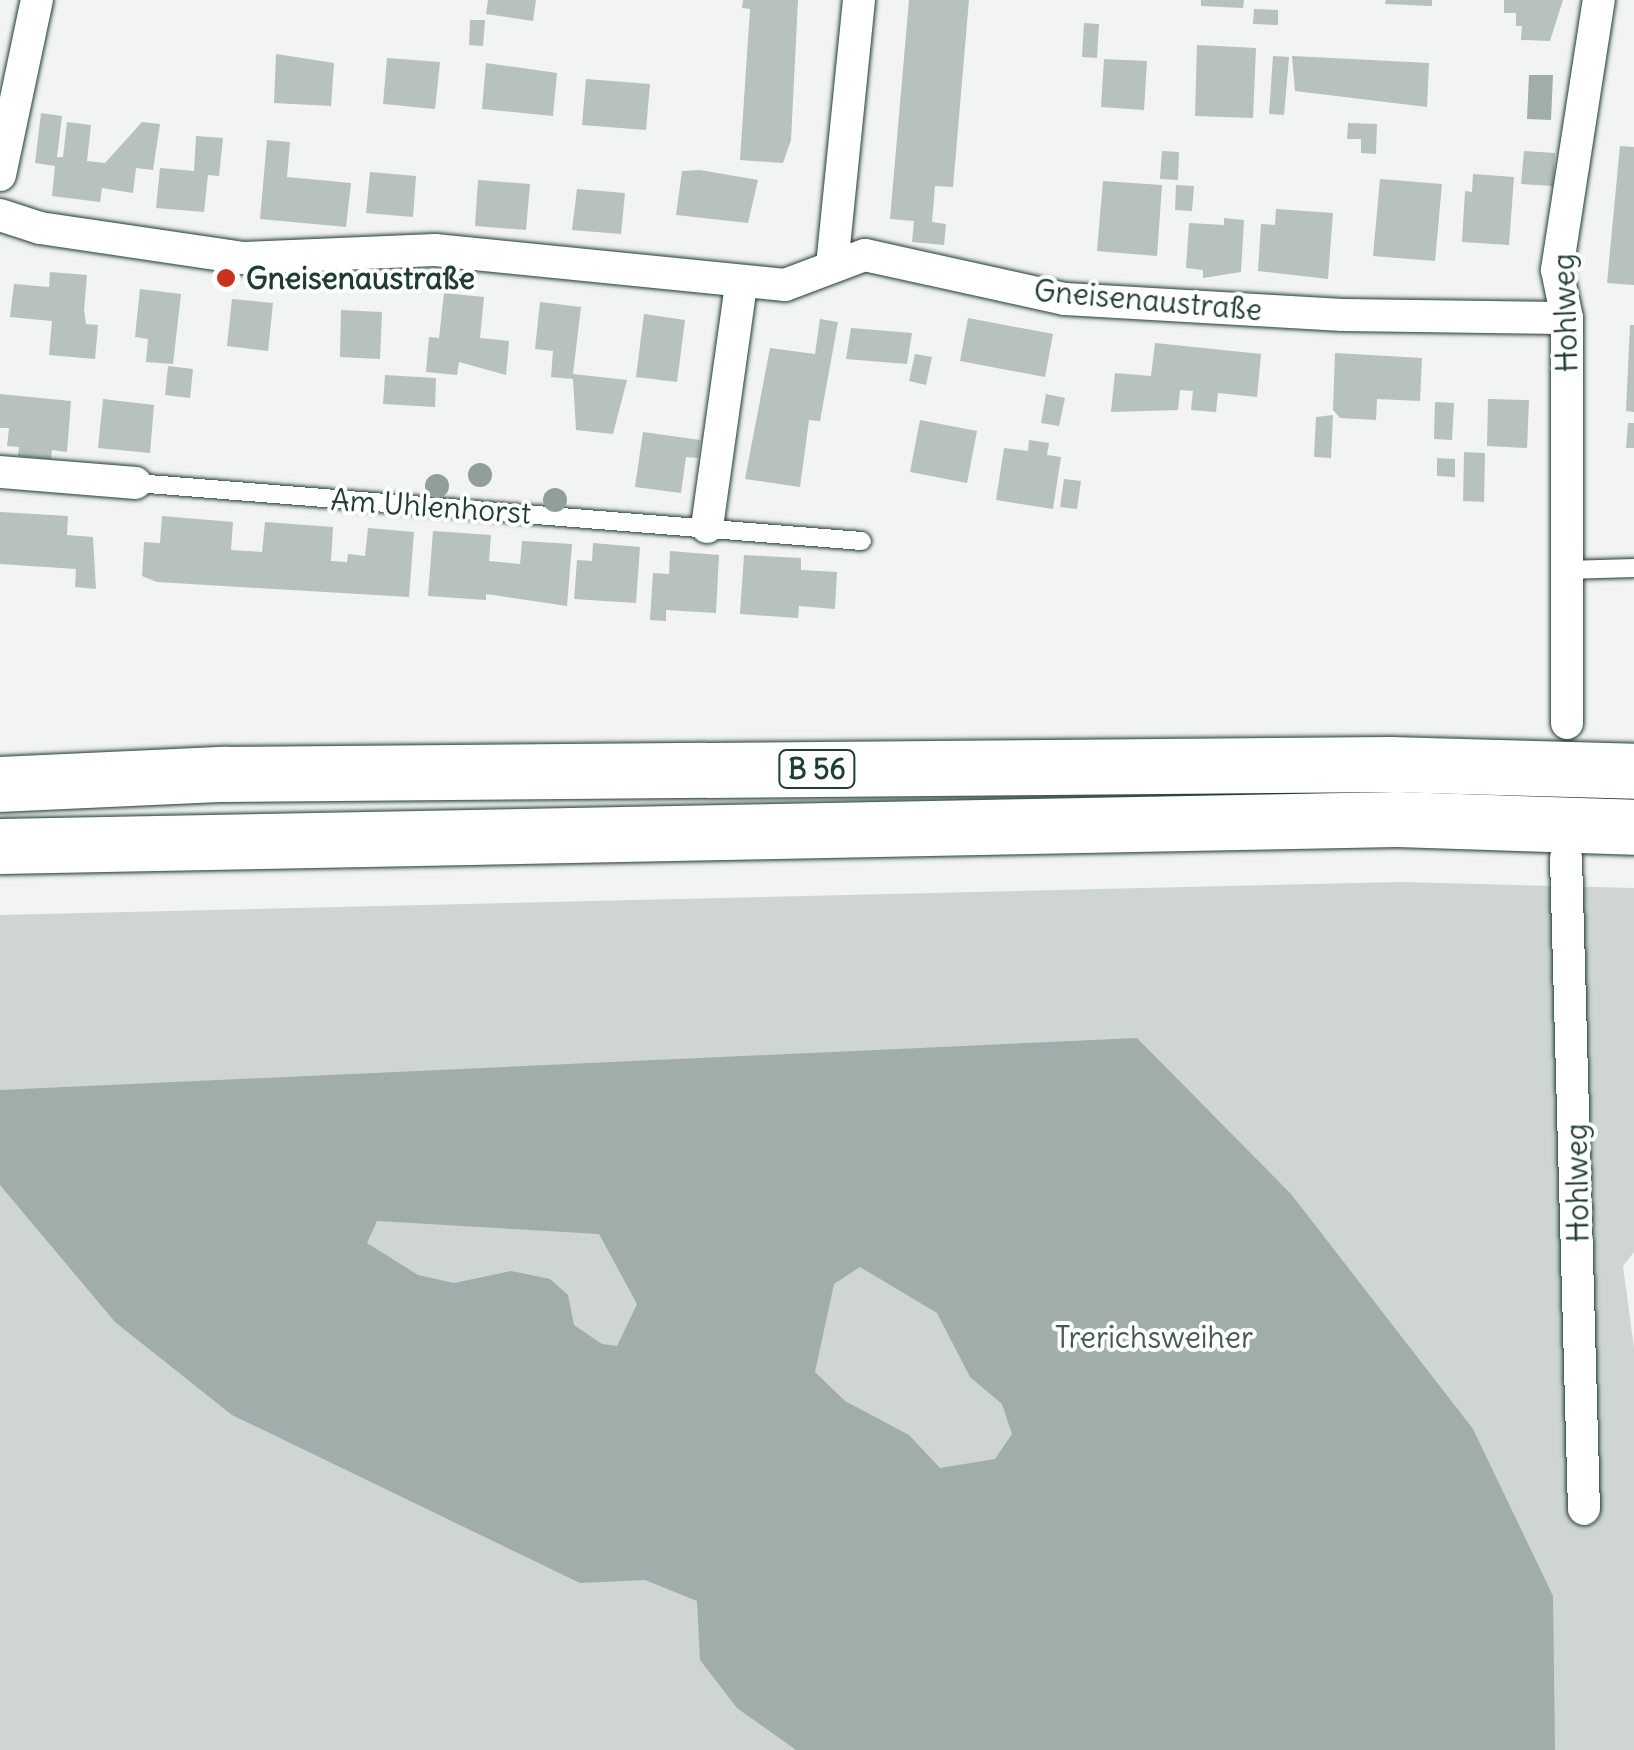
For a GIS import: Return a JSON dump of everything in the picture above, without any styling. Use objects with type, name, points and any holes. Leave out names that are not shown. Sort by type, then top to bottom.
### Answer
[{"type":"highway","name":"B 56","points":[[0,784],[224,774],[1370,764],[1634,772]]},
{"type":"highway","name":"B 56","points":[[0,846],[1397,819],[1634,827]]},
{"type":"street","points":[[0,175],[38,0]]},
{"type":"street","points":[[832,266],[859,0]]},
{"type":"street","name":"Hohlweg","points":[[1567,724],[1567,318],[1557,270],[1598,0]]},
{"type":"street","name":"Gneisenaustraße","points":[[0,215],[40,228],[244,258],[435,250],[740,284],[800,284],[832,266],[865,255],[1065,299],[1343,314],[1567,318]]},
{"type":"street","points":[[707,527],[740,284]]},
{"type":"street","name":"Am Uhlenhorst","points":[[0,472],[136,484]]},
{"type":"street","name":"Hohlweg","points":[[1566,858],[1584,1508]]},
{"type":"lane","name":"Am Uhlenhorst","points":[[136,484],[862,541]]},
{"type":"lane","points":[[1566,570],[1634,568]]},
{"type":"green space","name":"Trerichsweiher","points":[[1401,882],[1634,888],[1634,1252],[1623,1266],[1634,1348],[1634,1750],[0,1750],[0,915]]},
{"type":"shaded area","points":[[1529,75],[1553,75],[1551,120],[1527,119]]},
{"type":"shaded area","name":"Trerichsweiher","points":[[1137,1038],[1291,1194],[1473,1429],[1553,1596],[1555,1750],[796,1750],[737,1708],[700,1660],[697,1601],[645,1580],[580,1583],[232,1415],[115,1322],[0,1185],[0,1090]],"holes":[[[377,1221],[599,1234],[637,1304],[617,1346],[602,1344],[574,1325],[568,1295],[550,1279],[511,1271],[454,1283],[418,1275],[367,1243]],[[860,1267],[937,1313],[970,1377],[1002,1404],[1012,1434],[995,1459],[940,1468],[909,1435],[845,1401],[815,1372],[834,1284]]]},
{"type":"building","points":[[488,0],[536,0],[533,21],[486,14]]},
{"type":"building","points":[[743,0],[798,0],[791,140],[783,163],[740,160],[750,9],[742,8]]},
{"type":"building","points":[[909,0],[969,0],[953,187],[935,186],[932,222],[946,224],[944,245],[912,242],[914,221],[890,219]]},
{"type":"building","points":[[1201,0],[1244,0],[1243,8],[1201,6]]},
{"type":"building","points":[[1386,0],[1432,0],[1432,6],[1385,4]]},
{"type":"building","points":[[1504,0],[1563,0],[1550,41],[1521,40],[1522,26],[1516,26],[1516,13],[1504,13]]},
{"type":"building","points":[[1254,9],[1278,10],[1278,25],[1253,24]]},
{"type":"building","points":[[470,20],[485,20],[483,46],[469,45]]},
{"type":"building","points":[[1084,23],[1099,24],[1097,58],[1082,57]]},
{"type":"building","points":[[1197,45],[1256,48],[1253,118],[1195,116]]},
{"type":"building","points":[[276,54],[334,63],[331,106],[274,103]]},
{"type":"building","points":[[1273,56],[1289,57],[1284,115],[1269,114]]},
{"type":"building","points":[[1292,56],[1429,63],[1427,107],[1295,91]]},
{"type":"building","points":[[387,58],[440,62],[435,109],[383,104]]},
{"type":"building","points":[[1104,59],[1147,61],[1144,110],[1101,107]]},
{"type":"building","points":[[486,63],[557,73],[553,116],[482,109]]},
{"type":"building","points":[[586,79],[650,84],[646,130],[582,125]]},
{"type":"building","points":[[41,113],[62,116],[57,157],[63,157],[67,122],[91,125],[87,161],[105,163],[142,122],[160,124],[153,170],[136,168],[133,193],[102,188],[100,202],[52,196],[55,166],[35,163]]},
{"type":"building","points":[[1348,123],[1377,124],[1376,154],[1361,153],[1361,139],[1347,139]]},
{"type":"building","points":[[196,136],[223,138],[219,176],[208,175],[204,212],[156,208],[160,168],[194,171]]},
{"type":"building","points":[[267,140],[290,142],[287,177],[351,183],[346,227],[260,219]]},
{"type":"building","points":[[1620,146],[1634,147],[1634,285],[1607,283]]},
{"type":"building","points":[[1162,151],[1179,152],[1178,180],[1160,179]]},
{"type":"building","points":[[1524,151],[1555,153],[1553,186],[1521,184]]},
{"type":"building","points":[[700,170],[758,180],[748,223],[676,215],[682,171]]},
{"type":"building","points":[[370,172],[416,176],[413,217],[366,213]]},
{"type":"building","points":[[1473,174],[1514,177],[1509,245],[1462,242],[1465,191],[1472,192]]},
{"type":"building","points":[[1380,179],[1442,184],[1435,261],[1373,256]]},
{"type":"building","points":[[478,180],[530,184],[526,230],[475,226]]},
{"type":"building","points":[[1103,181],[1162,185],[1157,256],[1097,251]]},
{"type":"building","points":[[1176,185],[1194,186],[1192,211],[1175,210]]},
{"type":"building","points":[[577,189],[625,193],[621,234],[572,230]]},
{"type":"building","points":[[1276,209],[1333,213],[1328,279],[1258,271],[1261,224],[1275,225]]},
{"type":"building","points":[[1224,218],[1244,220],[1241,272],[1203,278],[1203,270],[1186,268],[1189,223],[1224,225]]},
{"type":"building","points":[[50,272],[87,275],[84,310],[86,324],[98,325],[95,359],[49,355],[52,321],[10,317],[14,284],[49,287]]},
{"type":"building","points":[[140,289],[181,294],[173,364],[146,362],[148,339],[135,337]]},
{"type":"building","points":[[444,293],[484,297],[480,338],[509,341],[506,375],[459,362],[457,375],[426,372],[429,337],[439,338]]},
{"type":"building","points":[[232,299],[273,303],[268,351],[227,346]]},
{"type":"building","points":[[540,302],[581,307],[573,374],[627,380],[613,434],[576,430],[573,379],[551,377],[553,351],[535,349]]},
{"type":"building","points":[[341,310],[382,312],[380,359],[340,357]]},
{"type":"building","points":[[644,314],[685,320],[677,382],[636,377]]},
{"type":"building","points":[[968,318],[1053,334],[1045,377],[960,361]]},
{"type":"building","points":[[820,319],[838,322],[820,421],[809,420],[800,487],[745,479],[770,348],[815,354]]},
{"type":"building","points":[[1630,325],[1634,325],[1634,412],[1626,411]]},
{"type":"building","points":[[851,328],[912,333],[907,364],[846,359]]},
{"type":"building","points":[[1155,343],[1261,354],[1257,397],[1218,393],[1216,412],[1191,410],[1193,391],[1180,390],[1178,410],[1111,412],[1115,373],[1151,376]]},
{"type":"building","points":[[1335,353],[1422,358],[1420,401],[1377,399],[1376,420],[1340,418],[1333,410]]},
{"type":"building","points":[[915,354],[932,357],[926,385],[909,381]]},
{"type":"building","points":[[168,366],[193,369],[190,398],[165,395]]},
{"type":"building","points":[[385,375],[436,378],[435,407],[383,404]]},
{"type":"building","points":[[0,394],[71,401],[67,452],[52,450],[51,459],[18,456],[19,447],[7,446],[9,428],[0,428]]},
{"type":"building","points":[[1046,394],[1065,398],[1059,426],[1041,423]]},
{"type":"building","points":[[103,399],[154,405],[150,453],[98,448]]},
{"type":"building","points":[[1488,399],[1529,400],[1527,448],[1487,446]]},
{"type":"building","points":[[1435,402],[1454,403],[1452,440],[1434,439]]},
{"type":"building","points":[[1333,415],[1331,458],[1314,457],[1316,417]]},
{"type":"building","points":[[920,420],[977,431],[967,483],[910,472]]},
{"type":"building","points":[[1628,423],[1634,423],[1634,448],[1626,448]]},
{"type":"building","points":[[643,432],[700,440],[698,458],[686,457],[681,493],[635,487]]},
{"type":"building","points":[[1029,440],[1049,443],[1047,455],[1061,457],[1053,509],[996,500],[1004,448],[1028,451]]},
{"type":"building","points":[[1464,452],[1485,453],[1484,502],[1463,501]]},
{"type":"building","points":[[1437,458],[1455,459],[1455,477],[1437,476]]},
{"type":"building","points":[[1064,479],[1081,481],[1077,509],[1060,507]]},
{"type":"building","points":[[0,512],[68,516],[67,535],[93,537],[96,589],[75,587],[76,569],[0,564]]},
{"type":"building","points":[[162,516],[233,522],[231,550],[262,552],[265,522],[333,527],[331,561],[347,562],[348,554],[365,556],[368,528],[414,532],[409,597],[157,582],[142,576],[144,542],[160,543]]},
{"type":"building","points":[[433,531],[491,535],[489,561],[520,564],[522,541],[572,544],[567,606],[486,594],[486,600],[428,596]]},
{"type":"building","points":[[593,543],[640,547],[636,603],[574,599],[577,560],[592,561]]},
{"type":"building","points":[[670,551],[719,555],[716,613],[666,610],[666,621],[650,620],[653,573],[669,574]]},
{"type":"building","points":[[744,555],[801,558],[801,570],[837,572],[835,609],[799,606],[798,618],[740,614]]},
{"type":"place","name":"Gneisenaustraße","points":[[226,278]]}]
